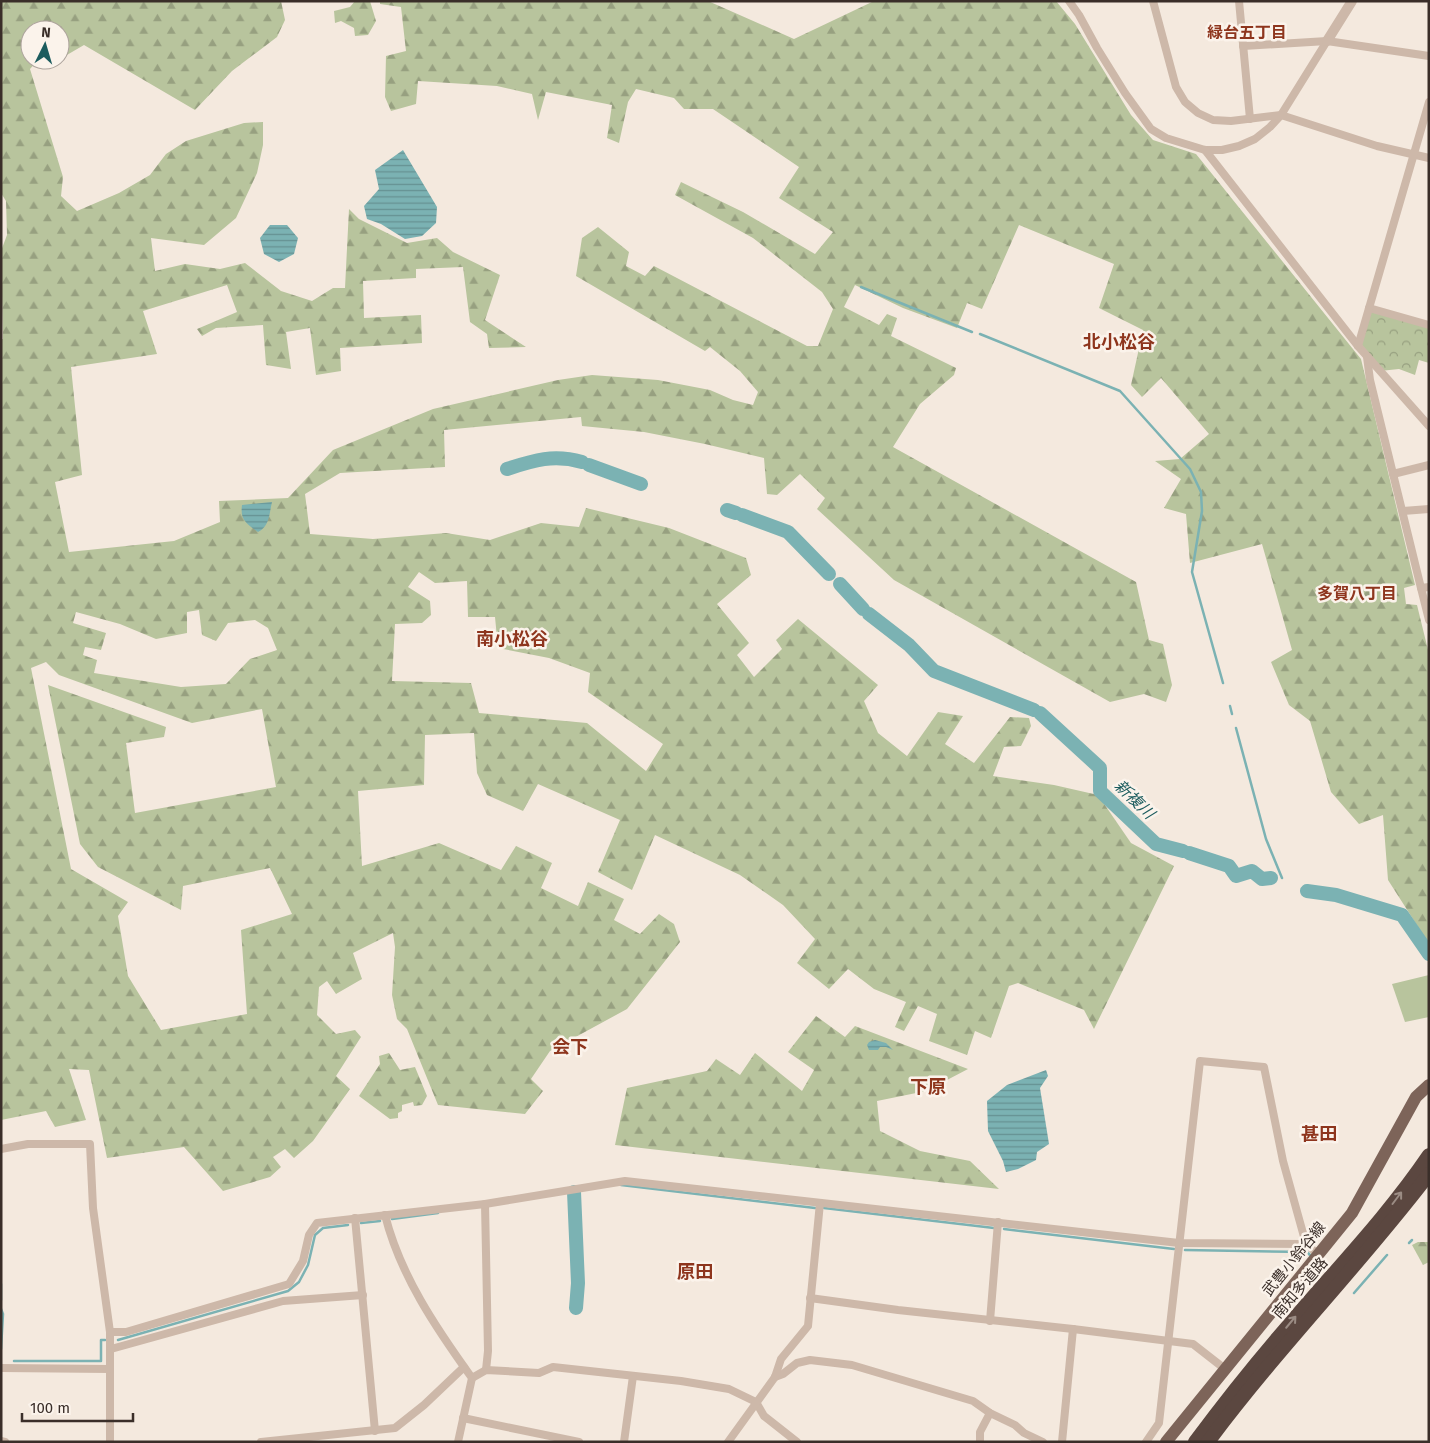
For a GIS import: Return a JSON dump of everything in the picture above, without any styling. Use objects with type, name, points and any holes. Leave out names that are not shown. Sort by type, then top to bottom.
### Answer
[{"type":"highway","name":"南知多道路","points":[[1195,1442],[1228,1397],[1293,1319],[1380,1220],[1429,1155]]},
{"type":"highway","name":"南知多道路","points":[[1208,1442],[1270,1363],[1397,1216],[1429,1174]]},
{"type":"main road","name":"武豊小鈴谷線","points":[[1166,1442],[1358,1205],[1416,1097],[1429,1085]]},
{"type":"street","points":[[1069,1],[1125,93],[1151,128],[1166,138],[1205,150],[1222,150],[1239,146],[1255,138],[1270,127],[1281,115],[1352,1]]},
{"type":"street","points":[[1153,1],[1176,88],[1185,102],[1198,113],[1213,120],[1231,121],[1281,115],[1377,146],[1429,158]]},
{"type":"street","points":[[1239,1],[1250,119]]},
{"type":"street","points":[[1243,46],[1326,41],[1429,56]]},
{"type":"street","points":[[1358,346],[1429,102]]},
{"type":"street","points":[[1205,150],[1358,346],[1429,426]]},
{"type":"street","points":[[1369,308],[1429,325]]},
{"type":"street","points":[[1368,357],[1370,380],[1393,474],[1425,587],[1429,620]]},
{"type":"street","points":[[1393,474],[1429,465]]},
{"type":"street","points":[[1403,512],[1429,509]]},
{"type":"street","points":[[1146,1442],[1159,1423],[1200,1061],[1264,1067],[1284,1161],[1306,1244]]},
{"type":"street","points":[[1,1149],[28,1144],[90,1144],[93,1208],[110,1332],[110,1442]]},
{"type":"street","points":[[110,1332],[126,1332],[289,1284],[303,1262],[309,1235],[317,1223],[486,1204],[625,1181],[1180,1244],[1306,1244],[1319,1254]]},
{"type":"street","points":[[728,1442],[775,1377],[781,1359],[808,1326],[820,1203]]},
{"type":"street","points":[[486,1204],[488,1351],[486,1370]]},
{"type":"street","points":[[385,1214],[390,1234],[419,1300],[472,1378]]},
{"type":"street","points":[[355,1218],[375,1431]]},
{"type":"street","points":[[990,1321],[998,1222]]},
{"type":"street","points":[[110,1349],[283,1301],[362,1294]]},
{"type":"street","points":[[810,1298],[1193,1344],[1225,1369]]},
{"type":"street","points":[[1062,1442],[1074,1329]]},
{"type":"street","points":[[775,1377],[783,1374],[797,1362],[810,1360],[844,1364],[891,1375],[973,1401],[990,1413],[1015,1425],[1024,1433],[1043,1442]]},
{"type":"street","points":[[261,1442],[395,1428],[424,1405],[464,1367]]},
{"type":"street","points":[[458,1442],[472,1378],[486,1370],[540,1372],[553,1367],[681,1381],[729,1389],[756,1402],[764,1416],[798,1442]]},
{"type":"street","points":[[1,1368],[110,1369]]},
{"type":"street","points":[[624,1442],[633,1376]]},
{"type":"street","points":[[980,1442],[980,1432],[990,1413]]},
{"type":"street","points":[[463,1418],[579,1442]]},
{"type":"green space","points":[[1,1],[281,1],[285,20],[277,37],[232,71],[195,110],[84,45],[70,53],[70,20],[20,20],[20,70],[30,70],[63,177],[61,196],[77,211],[119,193],[150,175],[166,154],[186,141],[244,123],[263,122],[263,145],[257,173],[236,218],[204,245],[151,238],[155,271],[185,264],[220,269],[245,263],[281,291],[312,301],[333,288],[345,288],[349,209],[359,219],[407,243],[437,238],[453,252],[500,275],[485,320],[526,347],[489,348],[487,334],[470,322],[463,267],[416,269],[416,278],[363,281],[364,318],[421,315],[422,343],[340,348],[341,371],[316,375],[310,328],[286,332],[291,369],[266,365],[263,325],[216,328],[202,336],[197,329],[237,312],[227,285],[143,311],[157,354],[71,367],[82,475],[55,482],[69,552],[174,541],[220,522],[219,501],[288,498],[333,450],[433,409],[558,380],[592,375],[658,380],[710,390],[733,400],[753,405],[758,392],[740,371],[710,347],[705,351],[576,276],[582,238],[598,227],[629,252],[626,266],[645,276],[654,266],[807,346],[818,346],[833,309],[822,292],[753,238],[675,195],[681,182],[743,212],[815,254],[833,232],[779,198],[799,167],[713,109],[684,109],[674,98],[636,89],[628,102],[619,143],[607,138],[612,105],[546,92],[538,120],[532,94],[497,86],[418,81],[416,104],[391,111],[385,97],[386,56],[406,51],[401,7],[380,4],[380,1],[708,1],[794,39],[874,1],[1056,1],[1075,24],[1131,115],[1153,140],[1196,154],[1361,359],[1415,585],[1404,588],[1406,604],[1417,605],[1429,654],[1429,944],[1388,880],[1383,815],[1359,824],[1331,792],[1310,721],[1289,705],[1271,662],[1292,650],[1262,544],[1190,563],[1186,514],[1164,508],[1181,479],[1155,461],[1180,459],[1209,434],[1161,378],[1142,397],[1131,385],[1143,330],[1099,308],[1114,264],[1019,225],[982,309],[967,303],[957,328],[903,308],[855,285],[844,307],[879,325],[887,314],[897,318],[891,336],[956,368],[954,375],[920,404],[893,447],[1136,582],[1149,640],[1163,644],[1172,685],[1166,702],[1144,694],[1110,702],[894,580],[817,509],[825,498],[800,474],[777,495],[767,494],[764,458],[644,432],[582,426],[581,417],[444,430],[445,467],[340,473],[305,494],[310,534],[373,539],[446,533],[490,540],[541,523],[579,527],[586,508],[669,528],[746,558],[751,575],[717,604],[749,643],[737,655],[754,677],[782,649],[776,640],[798,619],[878,685],[864,701],[878,733],[907,756],[938,712],[963,716],[945,744],[974,763],[1010,717],[1029,718],[1031,726],[1021,746],[1004,747],[993,776],[1054,785],[1098,795],[1131,843],[1174,866],[1094,1029],[1084,1010],[1018,983],[1009,986],[991,1038],[975,1031],[967,1055],[929,1041],[937,1014],[918,1006],[904,1031],[895,1027],[906,1002],[874,989],[848,969],[829,989],[797,963],[815,939],[783,905],[740,875],[655,835],[632,890],[598,872],[620,820],[538,784],[523,811],[487,795],[477,773],[474,733],[425,735],[424,785],[358,791],[362,866],[439,843],[501,870],[516,846],[552,863],[541,888],[578,906],[588,882],[624,899],[614,920],[640,934],[659,914],[674,924],[680,942],[627,1009],[550,1051],[531,1079],[543,1091],[525,1114],[438,1105],[407,1029],[397,1019],[392,995],[395,947],[393,933],[353,953],[362,979],[336,994],[327,981],[319,987],[317,1015],[336,1034],[355,1030],[361,1037],[336,1076],[350,1089],[313,1141],[294,1158],[285,1149],[273,1157],[281,1167],[270,1177],[223,1191],[184,1147],[107,1158],[89,1070],[69,1069],[86,1120],[55,1127],[46,1111],[1,1120],[1,339],[3,339],[1,251],[7,235],[6,201],[1,193]],"holes":[[[419,572],[435,583],[467,581],[468,617],[495,617],[498,648],[549,658],[590,673],[588,692],[663,744],[646,771],[587,723],[479,713],[471,683],[392,681],[395,624],[422,623],[431,615],[430,601],[408,587]],[[199,610],[202,635],[216,641],[228,623],[255,620],[268,628],[277,650],[250,659],[226,684],[181,687],[94,673],[97,660],[83,655],[85,647],[101,650],[106,633],[73,623],[76,612],[120,624],[156,639],[187,633],[187,612]],[[46,662],[59,675],[192,723],[262,709],[276,787],[135,813],[126,743],[164,737],[166,727],[48,685],[80,844],[98,867],[181,910],[183,886],[270,868],[292,914],[241,930],[247,1014],[161,1030],[128,976],[118,916],[128,902],[71,869],[31,668]]]},
{"type":"green space","points":[[355,1],[370,1],[376,21],[368,35],[355,36],[354,28],[341,21],[335,23],[334,11],[350,7]]},
{"type":"green space","points":[[1369,308],[1429,325],[1429,363],[1419,360],[1415,375],[1399,369],[1380,371],[1358,346]]},
{"type":"green space","points":[[1429,975],[1429,1017],[1405,1022],[1392,984]]},
{"type":"green space","points":[[816,1016],[845,1037],[855,1026],[968,1069],[926,1091],[877,1101],[880,1131],[920,1151],[970,1161],[999,1189],[615,1145],[627,1088],[707,1071],[716,1059],[740,1075],[755,1053],[802,1091],[814,1070],[788,1052]]},
{"type":"green space","points":[[389,1053],[400,1070],[415,1067],[427,1096],[422,1105],[414,1106],[413,1102],[402,1105],[402,1111],[398,1113],[398,1118],[390,1119],[359,1096],[380,1064],[379,1056]]},
{"type":"green space","points":[[1418,1242],[1429,1242],[1429,1262],[1423,1265],[1412,1245]]},
{"type":"water","points":[[403,150],[437,207],[436,223],[422,236],[405,239],[381,224],[367,219],[364,206],[379,189],[375,170]]},
{"type":"water","points":[[270,225],[287,225],[298,238],[294,254],[279,262],[264,254],[260,238]]},
{"type":"water","points":[[272,502],[267,523],[258,532],[243,518],[242,505]]},
{"type":"water","points":[[875,1040],[886,1043],[893,1050],[880,1047],[878,1050],[869,1050],[867,1045]]},
{"type":"water","points":[[1046,1070],[1048,1076],[1040,1088],[1049,1144],[1037,1152],[1036,1160],[1018,1169],[1006,1172],[1003,1161],[988,1131],[987,1101],[1007,1085]]},
{"type":"waterway","points":[[861,287],[972,332]]},
{"type":"waterway","points":[[980,334],[1120,391],[1190,469],[1201,492],[1202,511],[1192,572],[1223,683]]},
{"type":"waterway","name":"新複川","points":[[507,469],[553,458],[582,462]]},
{"type":"waterway","name":"新複川","points":[[589,465],[641,484]]},
{"type":"waterway","name":"新複川","points":[[727,510],[736,513]]},
{"type":"waterway","name":"新複川","points":[[742,515],[788,532],[829,574]]},
{"type":"waterway","name":"新複川","points":[[840,584],[863,609]]},
{"type":"waterway","name":"新複川","points":[[869,614],[909,645],[934,671],[1034,710]]},
{"type":"waterway","points":[[1230,706],[1232,714]]},
{"type":"waterway","name":"新複川","points":[[1040,713],[1100,768],[1100,791],[1156,844],[1183,851]]},
{"type":"waterway","points":[[1236,728],[1266,839],[1282,878]]},
{"type":"waterway","name":"新複川","points":[[1189,853],[1229,866],[1236,876],[1252,871],[1262,879],[1271,878]]},
{"type":"waterway","name":"新複川","points":[[1307,891],[1336,895],[1402,915],[1429,954]]},
{"type":"waterway","points":[[621,1185],[815,1208]]},
{"type":"waterway","points":[[574,1192],[578,1283],[576,1308]]},
{"type":"waterway","points":[[824,1208],[994,1228]]},
{"type":"waterway","points":[[392,1219],[438,1213]]},
{"type":"waterway","points":[[361,1223],[380,1221]]},
{"type":"waterway","points":[[118,1340],[288,1291],[299,1282],[308,1265],[315,1235],[323,1228],[348,1225]]},
{"type":"waterway","points":[[1004,1229],[1174,1249]]},
{"type":"waterway","points":[[1409,1243],[1412,1240]]},
{"type":"waterway","points":[[1185,1250],[1307,1252],[1310,1255]]},
{"type":"waterway","points":[[1354,1293],[1387,1255]]},
{"type":"waterway","points":[[1,1284],[1,1300]]},
{"type":"waterway","points":[[1,1309],[3,1314],[1,1349]]},
{"type":"waterway","points":[[14,1361],[101,1361],[101,1340],[105,1340]]},
{"type":"district","name":"緑台五丁目","points":[[1247,32]]},
{"type":"district","name":"北小松谷","points":[[1119,342]]},
{"type":"district","name":"多賀八丁目","points":[[1357,593]]},
{"type":"district","name":"南小松谷","points":[[512,639]]},
{"type":"district","name":"会下","points":[[570,1047]]},
{"type":"district","name":"下原","points":[[928,1087]]},
{"type":"district","name":"甚田","points":[[1319,1134]]},
{"type":"district","name":"原田","points":[[695,1272]]}]
